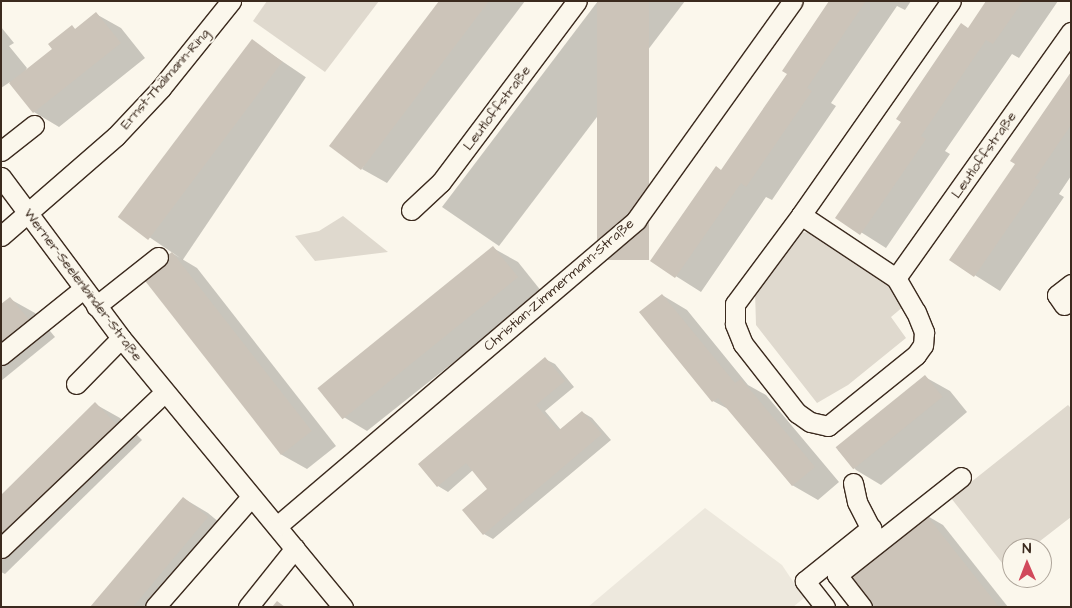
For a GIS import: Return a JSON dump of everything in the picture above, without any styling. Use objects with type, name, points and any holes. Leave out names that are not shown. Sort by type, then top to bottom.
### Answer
[{"type":"street","name":"Ernst-Thälmann-Ring","points":[[1,236],[116,136],[161,88],[231,1]]},
{"type":"street","name":"Leutloffstraße","points":[[411,210],[441,182],[578,1]]},
{"type":"street","name":"Christian-Zimmermann-Straße","points":[[277,526],[636,220],[793,1]]},
{"type":"street","points":[[802,216],[896,278],[916,312],[924,332],[923,345],[916,355],[828,426],[810,422],[798,413],[743,344],[735,324],[735,304],[802,216],[951,1]]},
{"type":"street","name":"Leutloffstraße","points":[[896,278],[1071,32]]},
{"type":"street","points":[[1,151],[34,125]]},
{"type":"street","name":"Werner-Seelenbinder-Straße","points":[[1,177],[121,338],[251,498],[277,526],[343,607]]},
{"type":"street","points":[[96,306],[158,257]]},
{"type":"street","points":[[1064,305],[1057,295],[1071,284]]},
{"type":"street","points":[[1,355],[83,289]]},
{"type":"street","points":[[76,384],[121,338]]},
{"type":"street","points":[[1,548],[165,392]]},
{"type":"street","points":[[825,607],[805,581],[961,477]]},
{"type":"street","points":[[853,483],[857,502],[874,535]]},
{"type":"street","points":[[155,607],[251,498]]},
{"type":"street","points":[[862,607],[837,575],[874,535]]},
{"type":"street","points":[[248,607],[295,548]]},
{"type":"shaded area","points":[[267,1],[379,1],[325,72],[253,21]]},
{"type":"shaded area","points":[[343,216],[388,252],[315,261],[295,236],[319,231]]},
{"type":"shaded area","points":[[799,232],[814,233],[891,282],[904,306],[891,317],[906,338],[848,385],[817,403],[756,325],[755,291]]},
{"type":"shaded area","points":[[1068,405],[1071,408],[1071,517],[1044,538],[1002,538],[1002,563],[951,498]]},
{"type":"shaded area","points":[[705,508],[782,565],[804,598],[793,607],[588,607]]},
{"type":"building","points":[[439,1],[489,1],[361,170],[329,146]]},
{"type":"building","points":[[597,1],[649,1],[649,260],[597,260]]},
{"type":"building","points":[[829,1],[866,1],[807,88],[812,91],[746,187],[741,183],[675,278],[650,261],[716,166],[721,170],[787,74],[782,71]]},
{"type":"building","points":[[986,1],[1023,1],[993,44],[986,40],[921,136],[926,139],[860,235],[835,218],[901,122],[896,119],[961,23],[968,28]]},
{"type":"building","points":[[96,12],[121,43],[33,113],[9,83],[52,49],[48,44],[72,25],[75,29]]},
{"type":"building","points":[[252,39],[282,62],[148,240],[118,217]]},
{"type":"building","points":[[1071,72],[1071,125],[1035,178],[1040,181],[974,277],[949,260],[1015,164],[1010,161]]},
{"type":"building","points":[[493,246],[518,277],[343,419],[317,388]]},
{"type":"building","points":[[172,252],[312,431],[281,455],[141,276]]},
{"type":"building","points":[[662,294],[735,383],[741,379],[815,467],[792,486],[718,398],[712,402],[639,312]]},
{"type":"building","points":[[10,297],[31,322],[1,346],[1,304]]},
{"type":"building","points":[[545,357],[565,381],[536,405],[558,431],[582,411],[602,434],[483,535],[462,510],[487,489],[466,463],[437,487],[418,464]]},
{"type":"building","points":[[925,375],[943,397],[853,469],[836,447]]},
{"type":"building","points":[[95,402],[117,425],[1,539],[1,495]]},
{"type":"building","points":[[183,497],[208,517],[133,607],[90,607]]},
{"type":"building","points":[[924,512],[999,607],[866,607],[843,577]]},
{"type":"building","points":[[277,601],[285,607],[272,607]]}]
